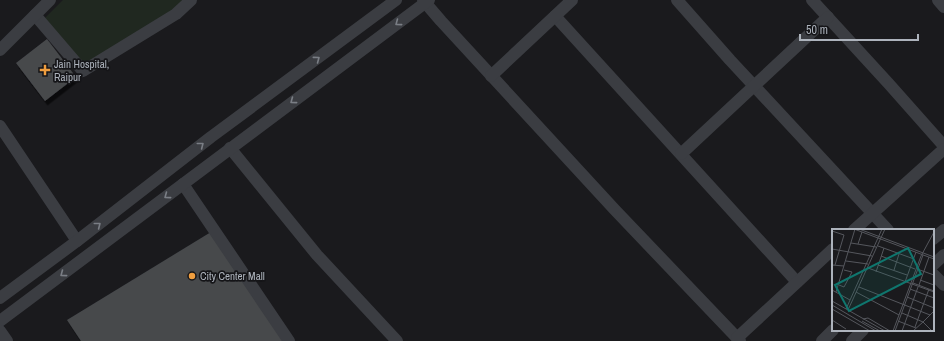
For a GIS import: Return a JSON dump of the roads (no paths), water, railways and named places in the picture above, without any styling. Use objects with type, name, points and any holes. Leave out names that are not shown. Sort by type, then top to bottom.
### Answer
[{"type":"street","points":[[0,50],[50,0]]},
{"type":"street","points":[[35,15],[83,71],[176,14],[191,0]]},
{"type":"street","points":[[0,298],[77,242],[211,137],[396,0]]},
{"type":"street","points":[[491,76],[572,0]]},
{"type":"street","points":[[677,0],[754,86],[887,229]]},
{"type":"street","points":[[812,0],[889,84],[944,148],[855,229]]},
{"type":"street","points":[[938,0],[944,7]]},
{"type":"street","points":[[0,321],[426,1],[491,76],[615,210],[738,339],[832,250]]},
{"type":"street","points":[[555,16],[797,282]]},
{"type":"street","points":[[681,154],[828,17]]},
{"type":"street","points":[[0,126],[77,242]]},
{"type":"street","points":[[230,148],[317,255],[397,341]]},
{"type":"street","points":[[183,184],[289,341]]},
{"type":"street","points":[[934,238],[944,230]]},
{"type":"street","points":[[934,264],[944,256]]},
{"type":"street","points":[[934,275],[944,285]]},
{"type":"street","points":[[0,331],[7,341]]},
{"type":"street","points":[[822,341],[832,331]]},
{"type":"street","points":[[852,341],[862,331]]},
{"type":"place","name":"Jain Hospital, Raipur","points":[[45,70]]},
{"type":"place","name":"City Center Mall","points":[[192,276]]}]
